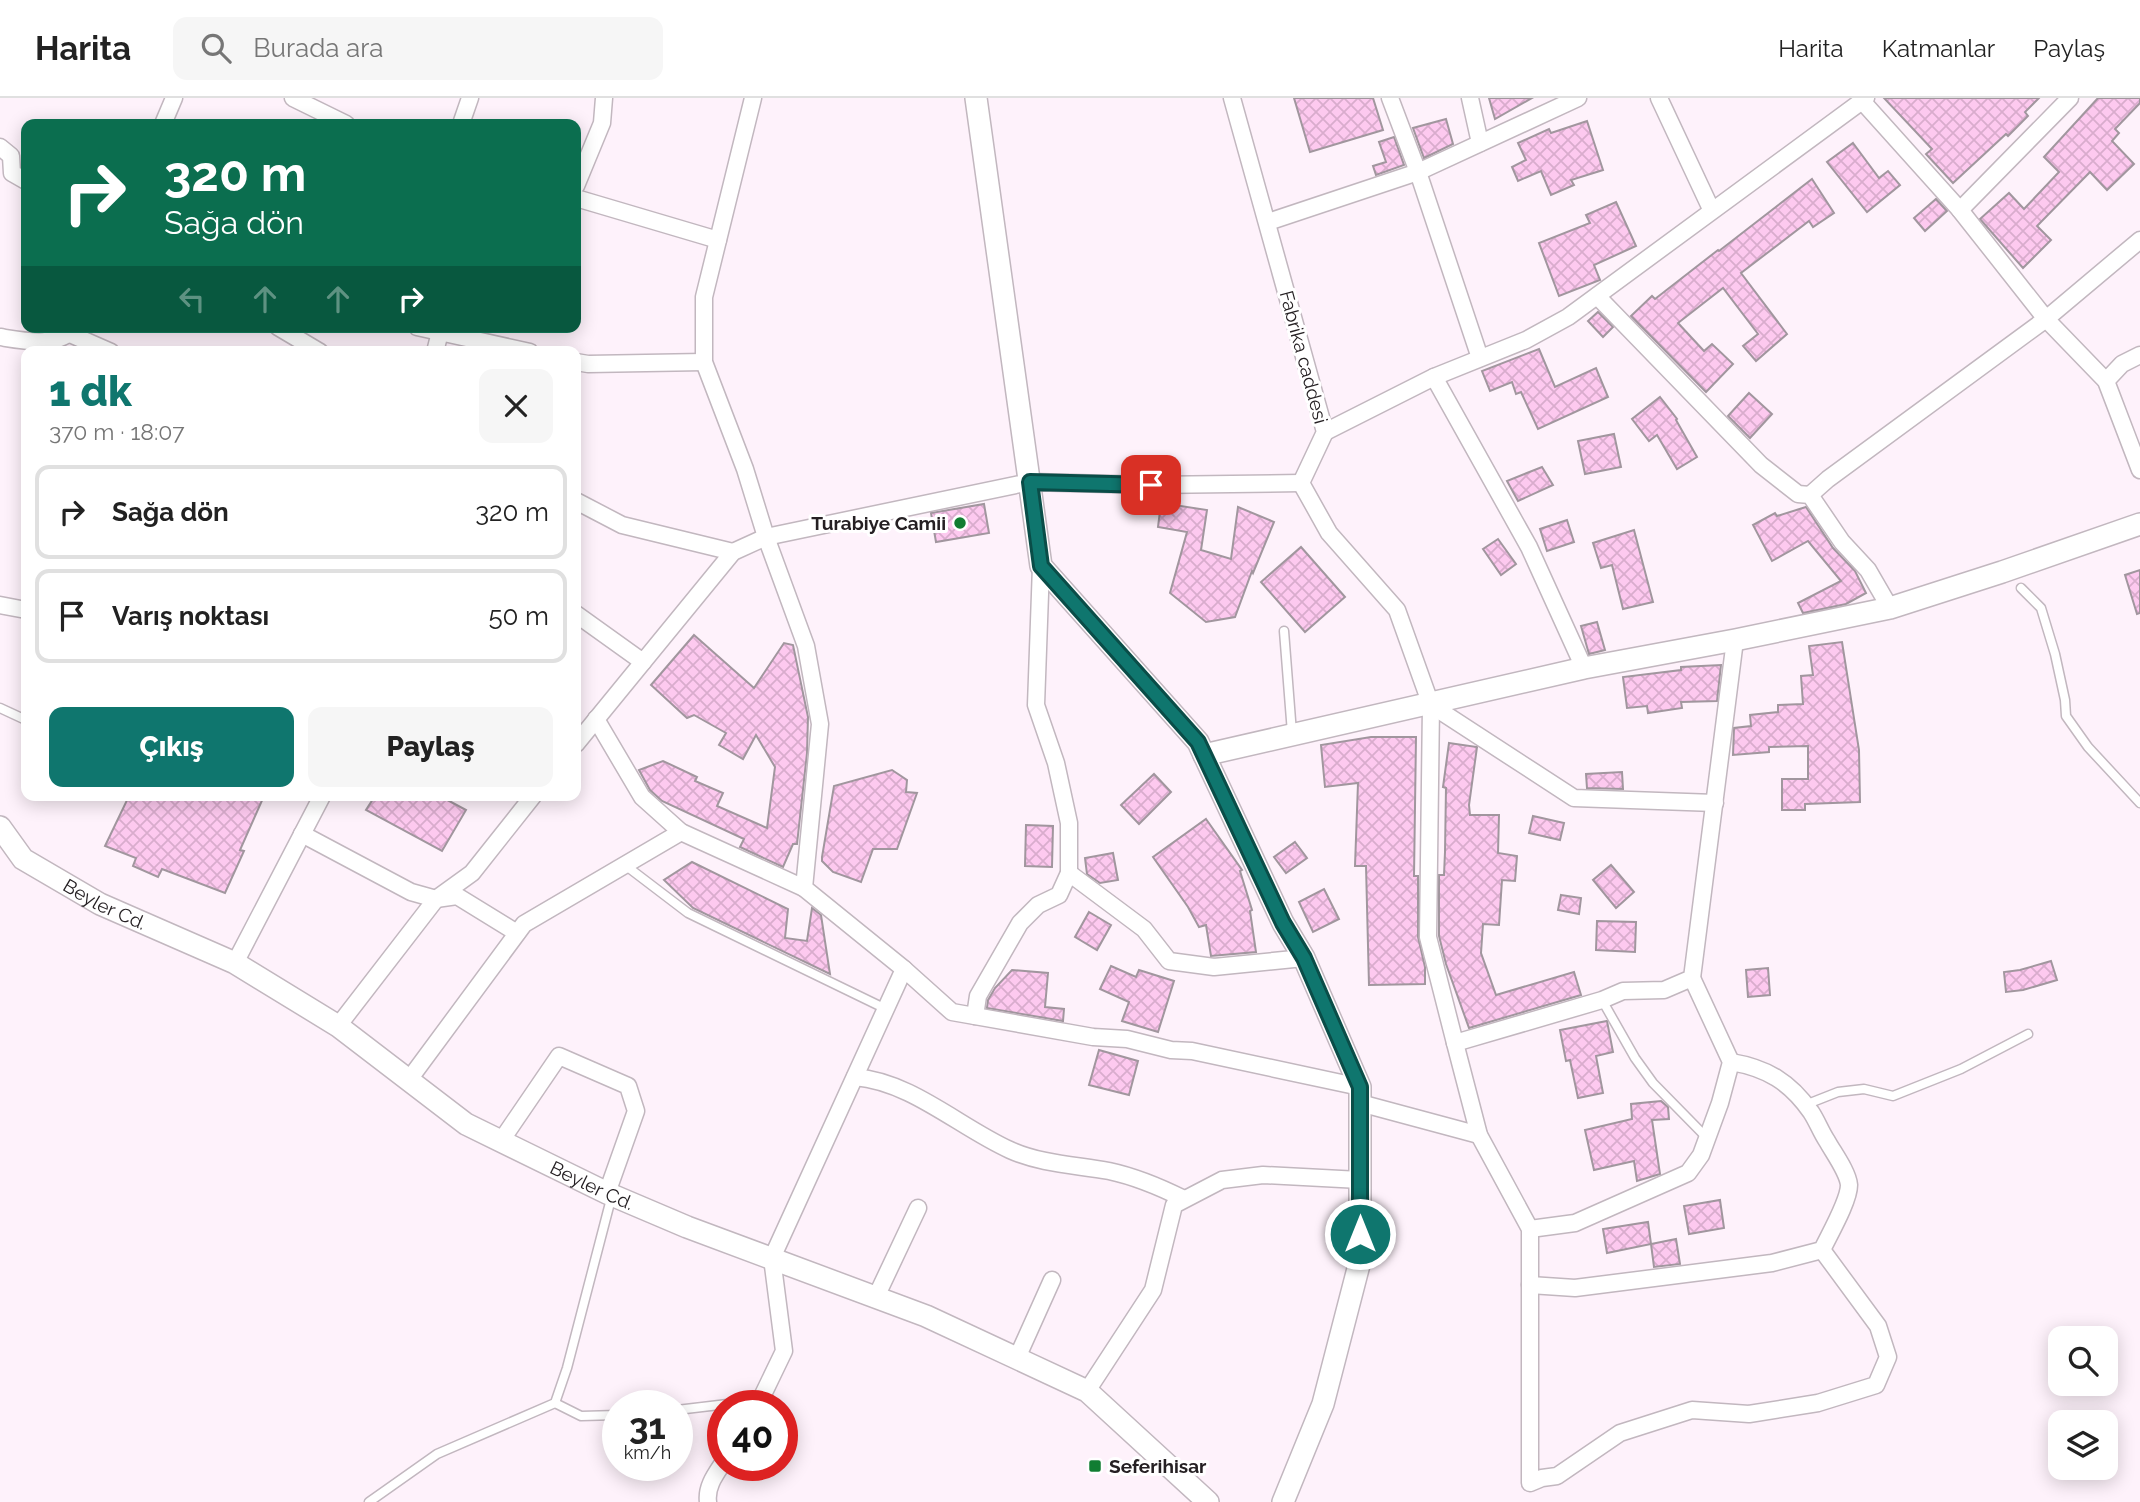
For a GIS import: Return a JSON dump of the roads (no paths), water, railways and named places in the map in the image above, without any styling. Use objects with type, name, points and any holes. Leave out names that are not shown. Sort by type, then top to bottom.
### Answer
[{"type":"street","points":[[165,119],[174,98]]},
{"type":"street","points":[[293,98],[336,119]]},
{"type":"street","points":[[463,119],[470,98]]},
{"type":"street","points":[[581,174],[602,123],[604,98]]},
{"type":"street","points":[[753,98],[704,297],[704,362],[745,469],[766,537],[806,646],[820,724],[804,888]]},
{"type":"street","points":[[975,1016],[978,996],[1020,923],[1038,905],[1059,895],[1069,873],[1069,822],[1056,763],[1036,705],[1041,566],[976,98]]},
{"type":"street","name":"Fabrika caddesi","points":[[1232,98],[1325,432],[1301,483]]},
{"type":"street","points":[[1390,98],[1418,172],[1480,358]]},
{"type":"street","points":[[1470,98],[1480,143]]},
{"type":"street","points":[[1268,222],[1418,172],[1578,98]]},
{"type":"street","points":[[1659,98],[1712,209]]},
{"type":"street","points":[[1960,210],[2070,98]]},
{"type":"street","points":[[1325,432],[1434,377],[1526,340],[1568,317],[1864,100],[1960,210],[2046,319],[2106,381],[2140,470]]},
{"type":"street","points":[[0,147],[11,156],[12,173],[21,178]]},
{"type":"street","points":[[581,199],[718,240]]},
{"type":"street","points":[[1597,296],[1761,465],[1798,494],[1810,495],[2046,319],[2140,240]]},
{"type":"street","points":[[0,337],[51,342],[69,333]]},
{"type":"street","points":[[77,333],[100,346]]},
{"type":"street","points":[[288,333],[310,346]]},
{"type":"street","points":[[457,333],[490,335],[516,346]]},
{"type":"street","points":[[2106,381],[2122,364],[2140,355]]},
{"type":"street","points":[[581,363],[704,362]]},
{"type":"street","points":[[1434,377],[1529,547],[1584,668]]},
{"type":"street","points":[[581,738],[733,552],[766,537],[1030,482],[1151,485],[1301,483],[1329,533],[1397,610],[1431,705],[1428,937],[1479,1135],[1530,1229],[1530,1483],[1557,1476],[1620,1433],[1692,1410],[1749,1414],[1818,1403],[1876,1385],[1888,1357],[1878,1326],[1822,1250]]},
{"type":"street","points":[[1810,495],[1842,542],[1868,570],[1889,608]]},
{"type":"street","points":[[581,504],[622,525],[733,552]]},
{"type":"street","points":[[1204,755],[1584,668],[1889,608],[2140,524]]},
{"type":"street","points":[[1041,566],[1198,742],[1283,923],[1304,958],[1360,1095],[1360,1261],[1323,1404],[1283,1502]]},
{"type":"street","points":[[0,606],[21,609]]},
{"type":"street","points":[[581,618],[643,662]]},
{"type":"street","points":[[1530,1229],[1575,1223],[1688,1173],[1702,1155],[1708,1139],[1731,1062],[1692,978],[1735,640]]},
{"type":"street","points":[[1431,705],[1574,798],[1715,803]]},
{"type":"street","points":[[596,719],[642,797],[681,832],[804,888],[904,969],[952,1012],[1093,1037],[1127,1039],[1171,1050],[1192,1051],[1360,1095],[1479,1135]]},
{"type":"street","points":[[235,963],[318,801]]},
{"type":"street","points":[[338,1026],[436,898],[472,873],[529,801]]},
{"type":"street","name":"Beyler Cd.","points":[[0,827],[23,859],[100,904],[235,963],[338,1026],[466,1125],[609,1194],[926,1316],[1087,1391],[1208,1502]]},
{"type":"street","points":[[408,1081],[524,924],[681,832]]},
{"type":"street","points":[[302,834],[411,892],[436,898],[457,896],[517,933]]},
{"type":"street","points":[[1069,873],[1144,929],[1169,961],[1214,967],[1304,958]]},
{"type":"street","points":[[765,1390],[784,1351],[772,1258],[904,969]]},
{"type":"street","points":[[1455,1043],[1602,1000],[1623,991],[1664,990],[1692,978]]},
{"type":"street","points":[[501,1141],[559,1056],[628,1086],[636,1111],[609,1194]]},
{"type":"street","points":[[1530,1285],[1576,1288],[1772,1263],[1822,1250],[1840,1214],[1849,1185],[1840,1163],[1793,1090],[1771,1073],[1731,1062]]},
{"type":"street","points":[[855,1077],[903,1091],[1011,1151],[1045,1162],[1112,1172],[1152,1182],[1184,1199]]},
{"type":"street","points":[[1087,1391],[1153,1290],[1174,1205],[1222,1180],[1263,1175],[1360,1180]]},
{"type":"street","points":[[876,1297],[918,1208]]},
{"type":"street","points":[[1017,1359],[1052,1280]]},
{"type":"street","points":[[708,1502],[707,1495],[712,1481]]},
{"type":"lane","points":[[2021,589],[2041,608],[2055,654],[2066,716],[2088,747],[2140,803]]},
{"type":"lane","points":[[1284,631],[1292,735]]},
{"type":"lane","points":[[0,708],[21,718]]},
{"type":"lane","points":[[625,865],[688,913],[886,1009]]},
{"type":"lane","points":[[1602,1000],[1635,1058],[1653,1083],[1708,1139]]},
{"type":"lane","points":[[1805,1105],[1838,1092],[1864,1089],[1893,1096],[1901,1094],[1961,1069],[2028,1034]]},
{"type":"lane","points":[[555,1404],[567,1368],[609,1194]]},
{"type":"lane","points":[[369,1502],[437,1454],[555,1404],[581,1416],[602,1415]]},
{"type":"place","name":"Turabiye Camii","points":[[960,523]]},
{"type":"place","name":"Seferihisar","points":[[1095,1466]]}]
